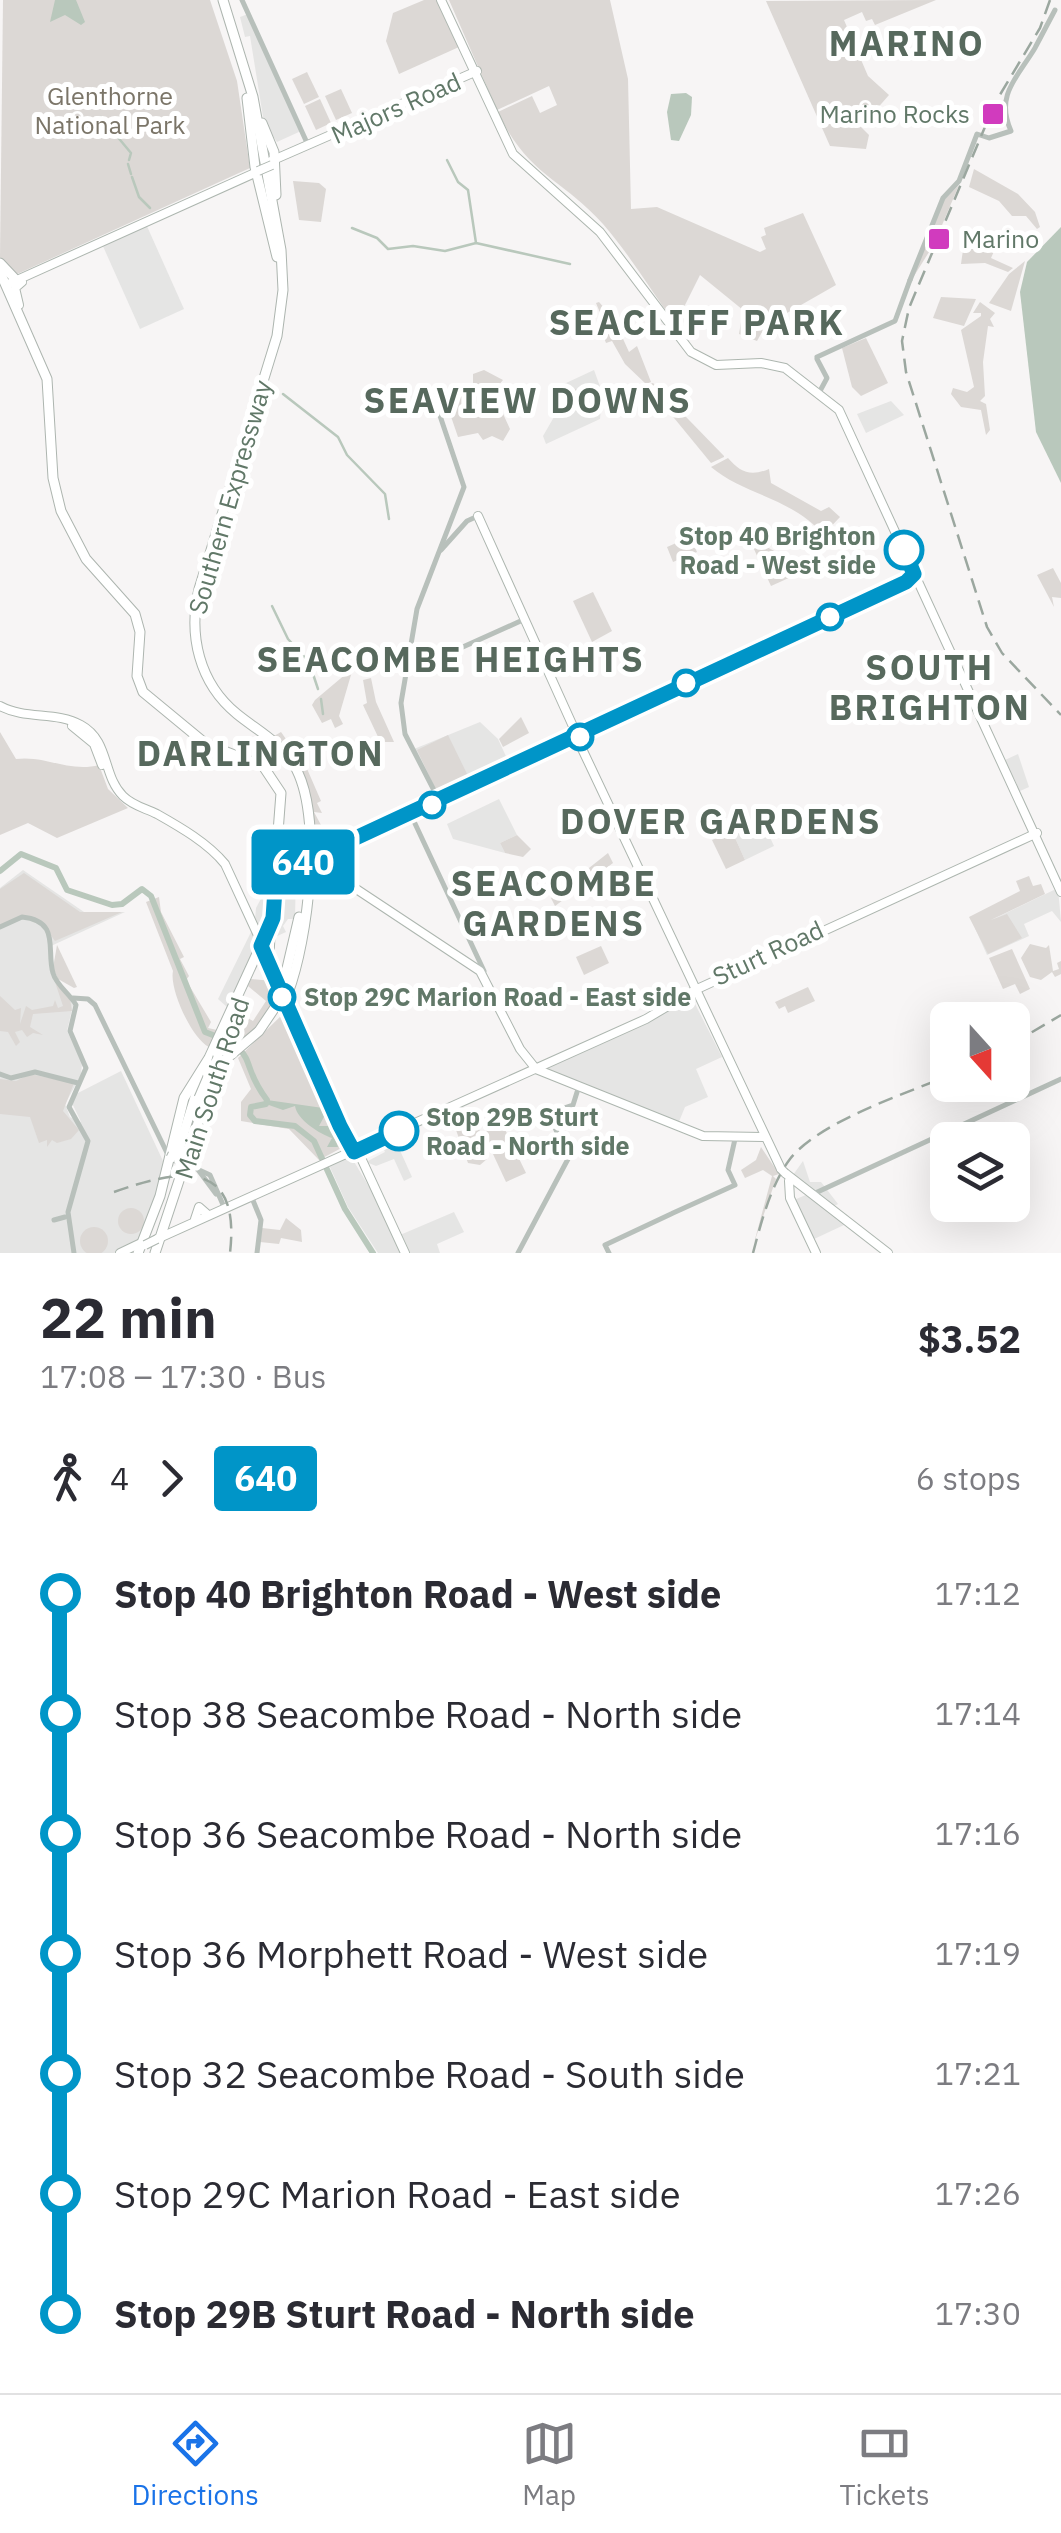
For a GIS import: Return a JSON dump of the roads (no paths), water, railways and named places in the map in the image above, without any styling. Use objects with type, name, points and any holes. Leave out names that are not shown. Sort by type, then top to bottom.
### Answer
[{"type":"highway","name":"Southern Expressway","points":[[141,1249],[198,1094],[217,1068],[241,1048],[286,997],[302,942],[308,875],[309,816],[302,781],[278,745],[218,695],[199,659],[194,628],[199,588],[277,336],[280,261],[250,98],[221,0]]},
{"type":"highway","points":[[250,98],[275,162],[280,261]]},
{"type":"highway","points":[[250,98],[256,173],[280,261]]},
{"type":"highway","name":"Southern Expressway","points":[[280,261],[272,334],[195,586],[189,628],[194,660],[209,690],[233,717],[276,750],[298,783],[304,817],[301,899],[297,950],[286,997]]},
{"type":"highway","points":[[0,263],[11,283]]},
{"type":"highway","name":"Main South Road","points":[[0,272],[11,283],[53,387],[56,478]]},
{"type":"highway","name":"Main South Road","points":[[11,283],[45,372],[62,516],[76,545],[135,614],[140,632],[136,670],[145,696],[206,744],[268,770],[281,794],[282,872],[265,947],[231,1012]]},
{"type":"highway","points":[[42,353],[45,372]]},
{"type":"highway","name":"Main South Road","points":[[141,1249],[174,1160],[188,1146],[231,1012],[265,947]]},
{"type":"highway","points":[[220,1044],[241,1048]]},
{"type":"highway","points":[[174,1160],[220,1044]]},
{"type":"highway","points":[[188,1146],[220,1044]]},
{"type":"highway","name":"Main South Road","points":[[141,1249],[161,1236],[172,1208],[174,1160],[184,1098],[220,1044]]},
{"type":"highway","name":"Southern Expressway","points":[[206,1069],[241,1048]]},
{"type":"highway","points":[[174,1160],[203,1097]]},
{"type":"highway","points":[[172,1208],[169,1224],[175,1228]]},
{"type":"main road","points":[[443,0],[471,73]]},
{"type":"main road","points":[[453,23],[471,73]]},
{"type":"main road","points":[[466,55],[469,69],[513,154],[600,232],[700,360],[722,366],[780,366],[822,386]]},
{"type":"main road","name":"Majors Road","points":[[11,283],[471,73]]},
{"type":"main road","points":[[20,305],[15,288],[38,272]]},
{"type":"main road","points":[[661,310],[693,350],[712,361],[774,359],[822,386],[840,409],[914,578],[1060,886]]},
{"type":"main road","points":[[673,323],[684,327]]},
{"type":"main road","points":[[478,516],[759,1139],[786,1176],[886,1253]]},
{"type":"main road","points":[[282,872],[440,802],[914,578]]},
{"type":"main road","points":[[0,707],[20,718],[63,723],[88,737],[118,797],[213,854],[227,872],[404,1253]]},
{"type":"main road","name":"Sturt Road","points":[[161,1236],[535,1070],[1034,832]]},
{"type":"main road","points":[[306,862],[468,959],[484,976],[535,1070],[699,1135],[735,1141],[759,1139]]},
{"type":"main road","points":[[265,947],[286,997]]},
{"type":"main road","points":[[484,976],[523,1060],[535,1070],[610,1100]]},
{"type":"main road","name":"Sturt Road","points":[[535,1070],[559,1054],[645,1017]]},
{"type":"main road","points":[[559,1054],[579,1048]]},
{"type":"main road","points":[[568,1082],[578,1089]]},
{"type":"main road","points":[[356,1148],[378,1197]]},
{"type":"main road","points":[[786,1176],[794,1205],[816,1253]]},
{"type":"main road","points":[[161,1236],[196,1219],[199,1207],[220,1208]]},
{"type":"main road","points":[[120,1253],[141,1249]]},
{"type":"street","points":[[242,0],[308,146]]},
{"type":"street","points":[[822,386],[819,358],[896,321],[910,278],[977,134],[989,138],[1012,131],[1004,114],[1004,96],[1036,47],[1056,6]]},
{"type":"street","points":[[433,395],[464,485],[445,544]]},
{"type":"street","points":[[440,802],[404,732],[405,673],[417,610],[439,552],[467,521],[478,516]]},
{"type":"street","points":[[405,673],[526,619]]},
{"type":"street","points":[[411,815],[468,959]]},
{"type":"street","points":[[0,927],[20,918],[40,924],[53,946],[53,973],[74,999],[94,1004],[174,1160],[203,1172],[213,1184],[220,1208]]},
{"type":"street","points":[[72,1253],[68,1212],[88,1141],[69,1107],[82,1059],[68,1029],[74,999]]},
{"type":"street","points":[[0,1074],[11,1078],[33,1072],[78,1082]]},
{"type":"street","points":[[812,1194],[1061,1079]]},
{"type":"street","points":[[72,1253],[66,1217],[86,1142],[67,1108],[78,1082]]},
{"type":"street","points":[[518,1253],[568,1158],[548,1113],[573,1105],[578,1089]]},
{"type":"street","points":[[609,1253],[605,1245],[735,1185],[728,1170],[735,1141]]},
{"type":"street","points":[[252,1196],[260,1220],[257,1253]]},
{"type":"street","points":[[54,1220],[66,1217]]},
{"type":"waterway","points":[[101,117],[131,153],[129,160]]},
{"type":"waterway","points":[[447,160],[458,182],[468,190],[476,243]]},
{"type":"waterway","points":[[128,164],[131,174]]},
{"type":"waterway","points":[[132,177],[139,197],[150,208]]},
{"type":"waterway","points":[[352,228],[377,238],[388,249],[413,246],[445,251],[476,243],[570,264]]},
{"type":"waterway","points":[[283,394],[338,437],[347,455],[385,494],[389,519]]},
{"type":"waterway","points":[[272,606],[288,639],[309,662],[318,689]]},
{"type":"waterway","points":[[321,699],[323,714]]},
{"type":"waterway","points":[[0,871],[21,854],[56,868],[67,890],[112,905],[122,904],[142,889],[151,896],[205,1032],[242,1053],[267,1100],[266,1104],[251,1107],[250,1115],[255,1121],[295,1126],[314,1141],[345,1209],[373,1253]]},
{"type":"railway","points":[[1050,0],[1040,28],[995,103],[909,308],[902,341],[906,372],[987,627],[1002,653],[1061,715]]},
{"type":"railway","points":[[1030,1033],[1061,1015]]},
{"type":"railway","points":[[753,1253],[777,1180],[803,1146],[863,1110],[930,1083]]},
{"type":"railway","points":[[114,1192],[182,1176],[215,1185],[226,1200],[231,1222],[230,1253]]},
{"type":"place","name":"Marino Rocks","points":[[993,114]]},
{"type":"place","name":"Marino","points":[[939,239]]},
{"type":"place","name":"Stop 40 Brighton Road - West side","points":[[904,550]]},
{"type":"place","name":"Stop 29C Marion Road - East side","points":[[282,997]]},
{"type":"place","name":"Stop 29B Sturt Road - North side","points":[[399,1131]]},
{"type":"district","name":"MARINO","points":[[907,44]]},
{"type":"district","name":"SEACLIFF PARK","points":[[697,323]]},
{"type":"district","name":"SEAVIEW DOWNS","points":[[528,401]]},
{"type":"district","name":"SEACOMBE HEIGHTS","points":[[451,660]]},
{"type":"district","name":"SOUTH BRIGHTON","points":[[930,688]]},
{"type":"district","name":"DARLINGTON","points":[[261,754]]},
{"type":"district","name":"DOVER GARDENS","points":[[721,822]]},
{"type":"district","name":"SEACOMBE GARDENS","points":[[554,904]]},
{"type":"park label","name":"Glenthorne National Park","points":[[110,110]]}]
